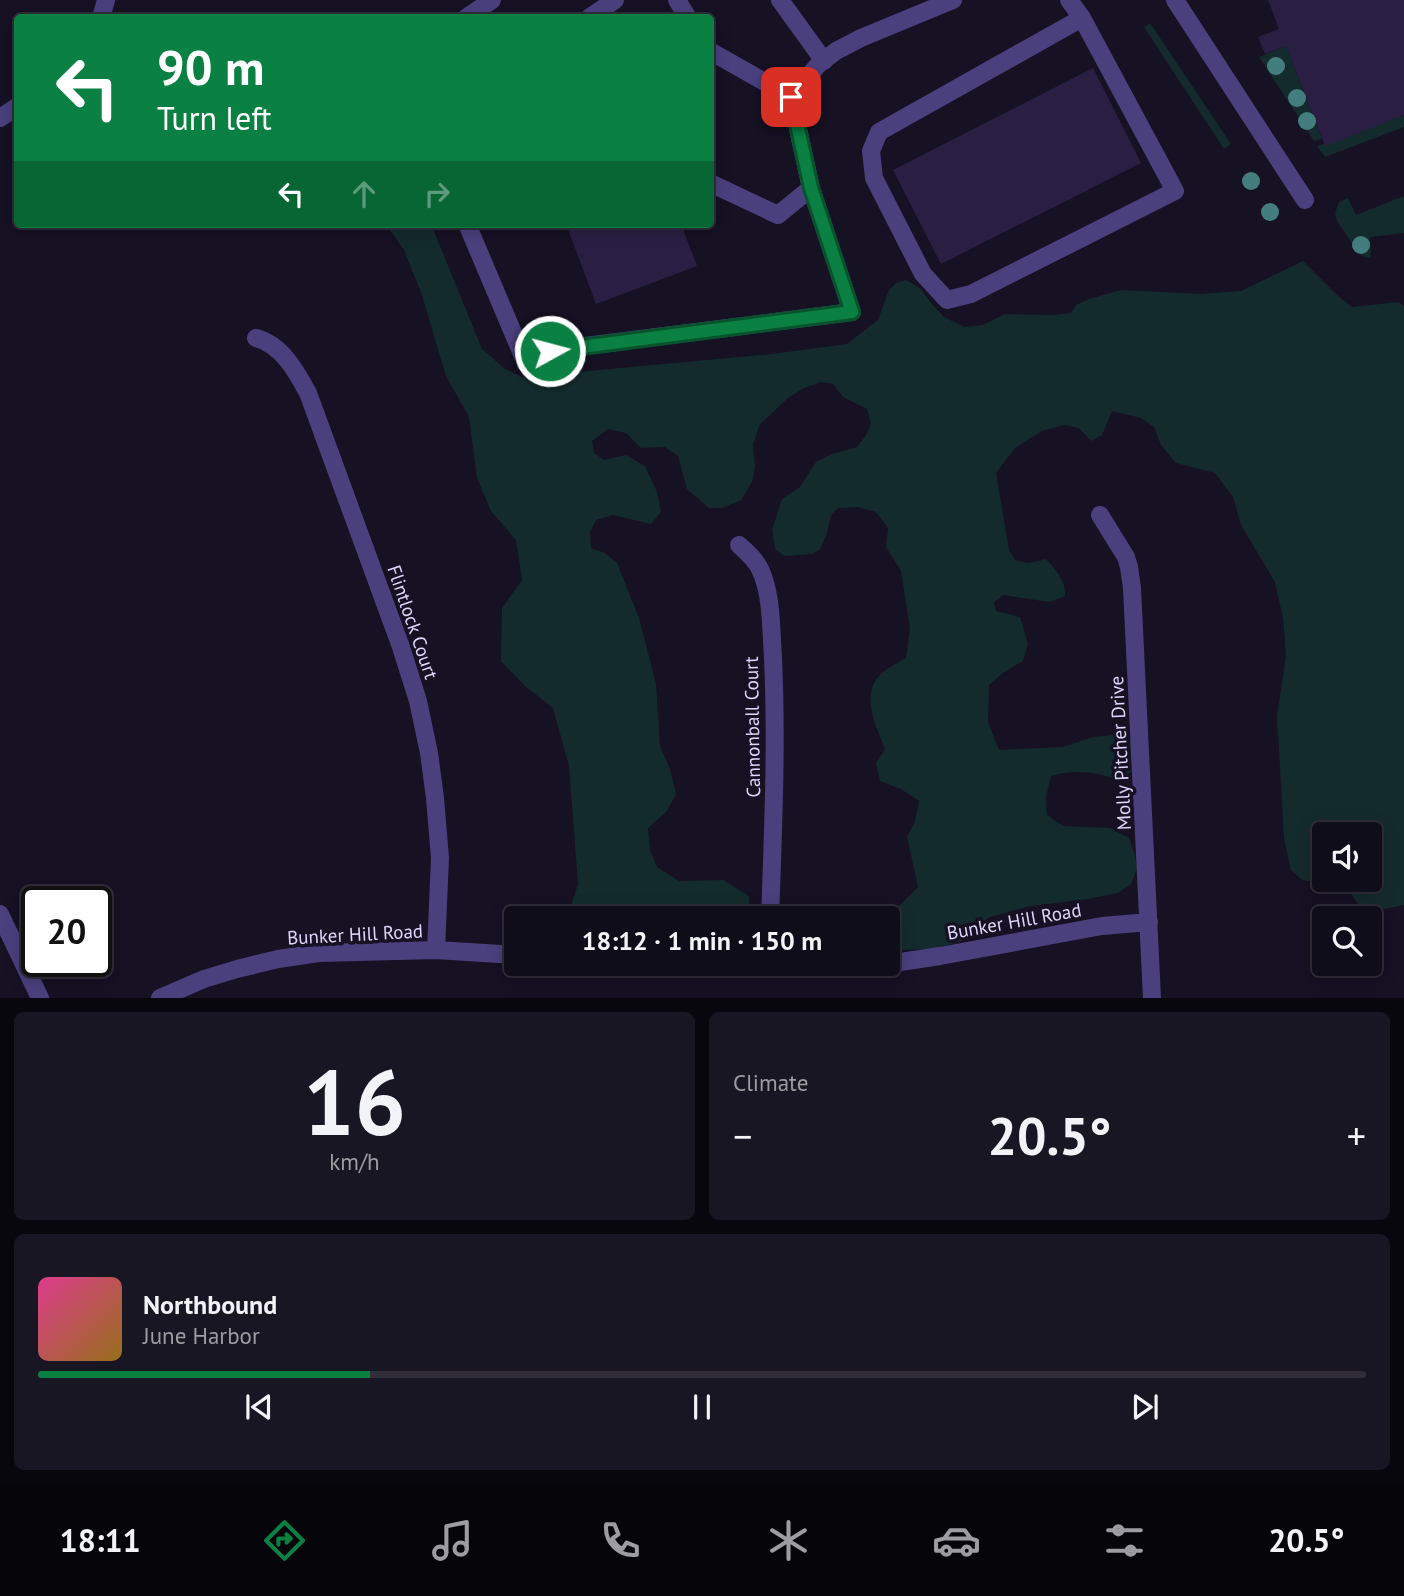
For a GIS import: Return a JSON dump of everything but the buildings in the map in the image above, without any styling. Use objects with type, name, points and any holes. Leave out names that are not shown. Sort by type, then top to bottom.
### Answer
[{"type":"street","points":[[472,14],[492,0]]},
{"type":"street","points":[[595,14],[615,0]]},
{"type":"street","points":[[780,0],[824,61]]},
{"type":"street","points":[[791,97],[836,51],[953,0]]},
{"type":"street","points":[[1069,0],[1082,18],[1175,191],[971,294],[947,300],[923,274],[874,178],[871,151],[878,132],[1082,18]]},
{"type":"street","points":[[1175,0],[1305,200]]},
{"type":"street","points":[[469,228],[522,354],[852,312],[811,188],[791,97],[714,53]]},
{"type":"street","points":[[714,185],[778,215],[811,188]]},
{"type":"street","name":"Flintlock Court","points":[[256,338],[264,340],[284,356],[308,393],[401,647],[414,690],[429,753],[435,798],[440,858],[436,950]]},
{"type":"street","name":"Molly Pitcher Drive","points":[[1100,515],[1126,557],[1132,588],[1152,998]]},
{"type":"street","name":"Cannonball Court","points":[[739,545],[760,569],[770,607],[775,692],[770,906]]},
{"type":"street","points":[[0,914],[40,998]]},
{"type":"street","name":"Bunker Hill Road","points":[[900,962],[1102,926],[1149,922]]},
{"type":"street","name":"Bunker Hill Road","points":[[160,998],[204,979],[237,969],[319,953],[436,950],[504,954]]},
{"type":"green space","points":[[1150,23],[1231,144],[1224,149],[1144,27]]},
{"type":"green space","points":[[1286,46],[1322,139],[1314,141],[1259,57]]},
{"type":"green space","points":[[1404,115],[1404,127],[1325,157],[1317,146],[1325,145]]},
{"type":"green space","points":[[1404,196],[1404,233],[1370,237],[1371,257],[1362,256],[1337,221],[1335,213],[1339,202],[1348,198],[1356,215]]},
{"type":"green space","points":[[389,228],[433,228],[482,349],[505,369],[522,377],[772,354],[847,344],[878,320],[889,290],[896,283],[906,280],[920,288],[944,317],[964,327],[983,325],[1005,314],[1071,313],[1076,305],[1089,299],[1121,290],[1200,294],[1241,291],[1303,261],[1352,307],[1399,302],[1404,306],[1404,905],[1382,909],[1382,906],[1360,906],[1347,892],[1382,892],[1382,822],[1312,822],[1312,881],[1302,880],[1291,870],[1284,838],[1277,716],[1286,656],[1283,618],[1275,582],[1241,525],[1233,497],[1215,473],[1176,463],[1161,445],[1154,427],[1141,418],[1112,411],[1102,435],[1091,441],[1079,428],[1064,425],[1042,431],[1015,448],[996,473],[1009,550],[1015,560],[1029,563],[1046,559],[1062,581],[1065,596],[1049,602],[1003,595],[994,602],[996,611],[1020,617],[1028,644],[1023,661],[989,685],[988,722],[999,750],[1063,747],[1093,737],[1113,735],[1132,742],[1132,771],[1117,780],[1084,772],[1051,776],[1046,797],[1047,815],[1063,826],[1110,828],[1129,838],[1137,869],[1131,884],[1118,893],[1030,906],[987,918],[970,938],[934,949],[900,950],[899,906],[918,887],[907,837],[915,821],[919,801],[901,789],[880,781],[876,763],[885,749],[873,718],[873,687],[878,677],[887,669],[906,658],[910,629],[901,571],[886,547],[888,528],[876,512],[858,507],[838,508],[831,515],[820,549],[812,554],[785,556],[775,549],[772,530],[782,499],[800,487],[816,462],[857,447],[871,423],[867,409],[843,397],[833,384],[821,382],[788,398],[760,424],[753,444],[755,467],[752,482],[741,500],[722,508],[709,508],[687,489],[678,456],[665,447],[641,448],[626,433],[608,429],[592,441],[594,453],[604,460],[626,455],[645,466],[657,492],[661,512],[651,524],[613,515],[596,520],[590,532],[591,548],[605,553],[617,563],[639,618],[656,684],[660,746],[670,769],[676,794],[667,811],[648,828],[650,850],[657,867],[679,881],[723,880],[749,896],[749,906],[571,906],[578,884],[569,766],[553,708],[525,686],[501,661],[502,608],[522,580],[516,540],[491,511],[477,478],[469,417],[446,376],[422,295],[404,250]]},
{"type":"route","points":[[550,351],[852,312],[811,188],[791,97]]}]
